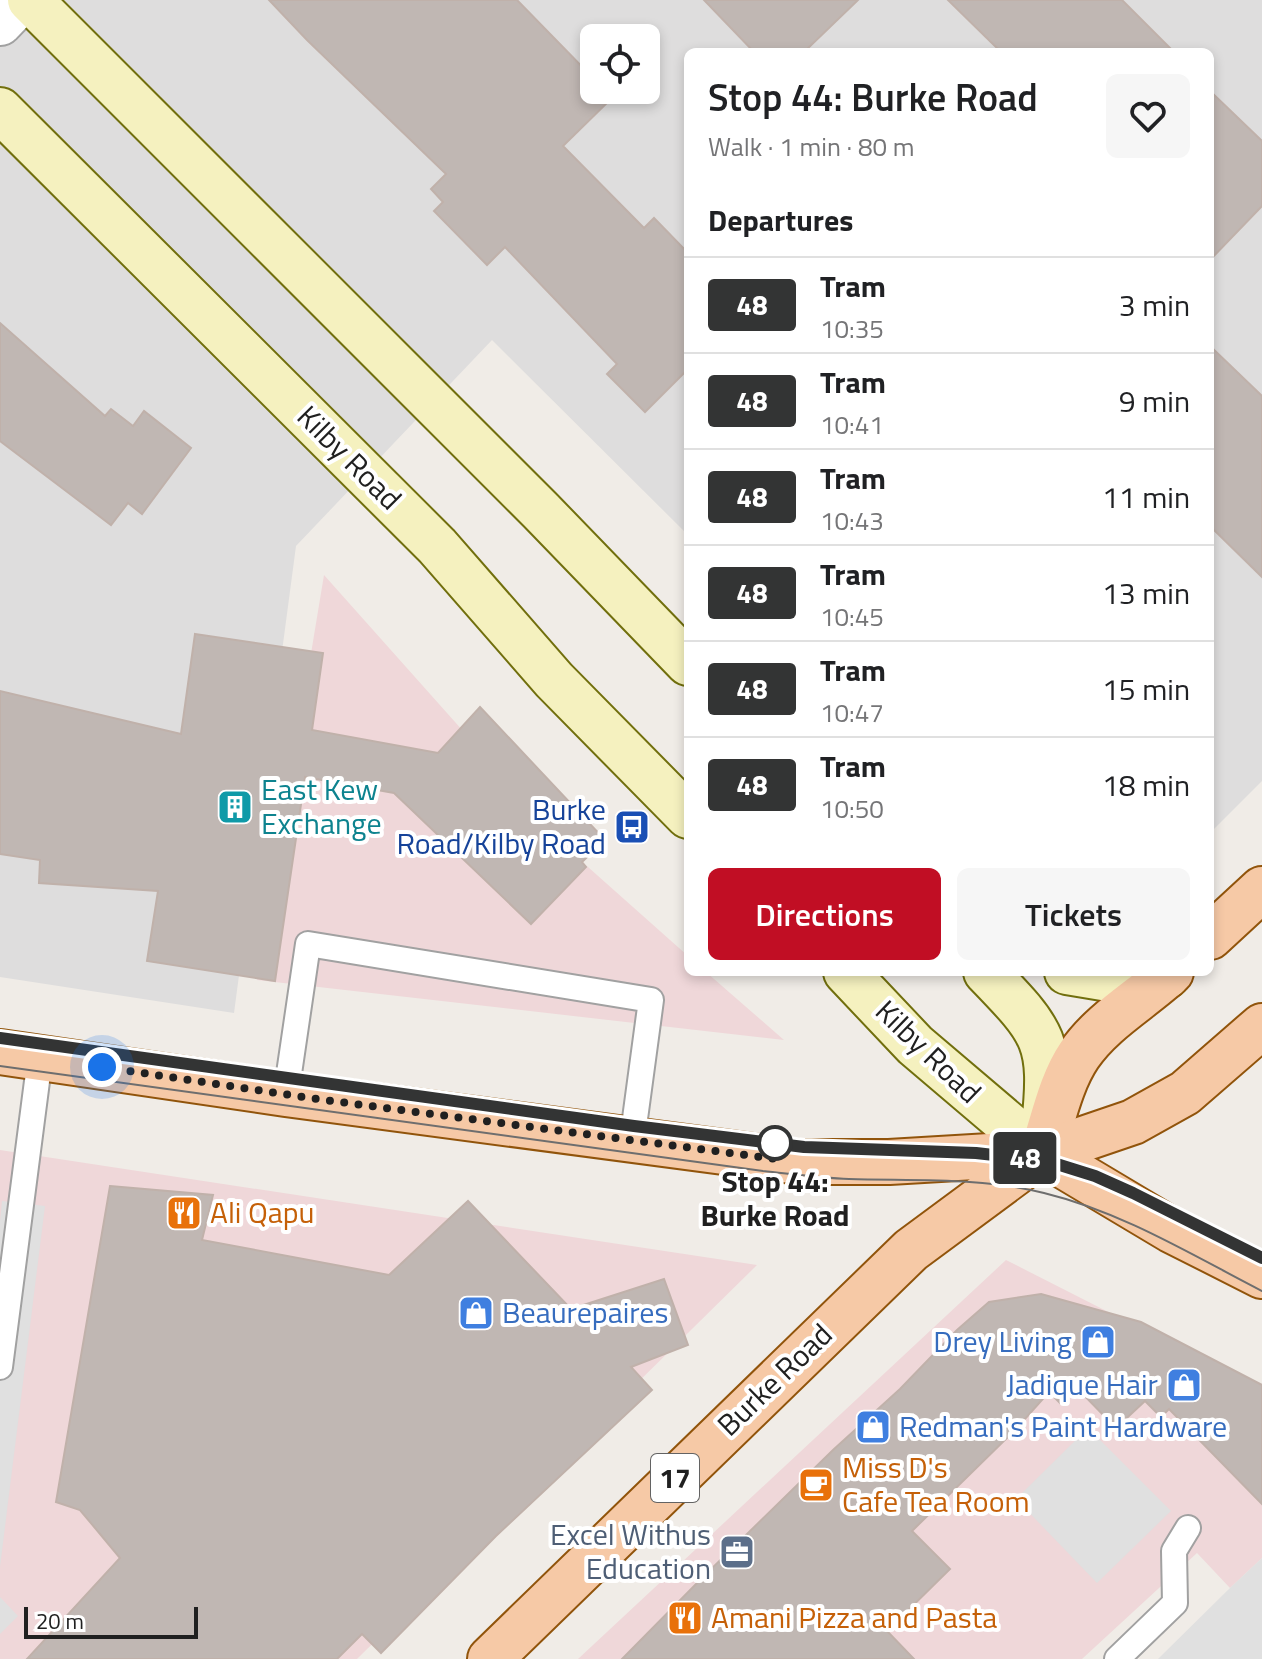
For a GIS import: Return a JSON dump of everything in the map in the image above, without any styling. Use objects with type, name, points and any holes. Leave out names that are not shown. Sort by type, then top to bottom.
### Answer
[{"type":"main road","points":[[1214,933],[1262,889]]},
{"type":"main road","points":[[1042,1153],[1069,1072],[1079,1056],[1103,1029],[1167,976]]},
{"type":"main road","name":"Burke Road","points":[[490,1659],[911,1250],[1042,1153],[1133,1122],[1161,1107],[1218,1066],[1262,1026]]},
{"type":"main road","points":[[20,1055],[286,1094],[799,1162],[889,1162],[1042,1153],[1140,1212],[1262,1276]]},
{"type":"street","points":[[0,23],[22,0]]},
{"type":"street","points":[[30,0],[541,511],[684,659]]},
{"type":"street","name":"Kilby Road","points":[[0,110],[437,546],[554,680],[684,812]]},
{"type":"street","name":"Kilby Road","points":[[850,976],[915,1045],[1042,1153]]},
{"type":"street","points":[[990,976],[1026,1014],[1043,1043],[1049,1084],[1042,1153]]},
{"type":"street","points":[[1091,976],[1115,980],[1151,976]]},
{"type":"lane","points":[[286,1094],[308,944],[651,1000],[632,1141]]},
{"type":"lane","points":[[0,1367],[20,1055]]},
{"type":"lane","points":[[1117,1659],[1175,1603],[1174,1551],[1188,1528]]},
{"type":"shaded area","points":[[0,0],[1262,0],[1262,781],[1214,829],[1214,48],[684,48],[684,531],[492,340],[296,546],[234,1013],[0,977]]},
{"type":"shaded area","points":[[324,575],[570,851],[684,952],[684,976],[711,976],[784,1040],[257,980]]},
{"type":"shaded area","points":[[0,1150],[757,1265],[357,1659],[0,1659]]},
{"type":"shaded area","points":[[2,1201],[45,1206],[0,1567],[0,1221]]},
{"type":"shaded area","points":[[1006,1260],[1262,1390],[1262,1558],[1230,1588],[1197,1553],[1082,1659],[578,1659]]},
{"type":"shaded area","points":[[1088,1428],[1171,1511],[1097,1583],[1016,1499]]},
{"type":"shaded area","points":[[1262,1558],[1262,1659],[1158,1659],[1230,1588]]},
{"type":"shaded area","points":[[0,1597],[18,1616],[0,1634]]},
{"type":"building","points":[[269,0],[517,0],[580,65],[580,104],[606,104],[563,146],[644,228],[654,218],[684,249],[684,373],[645,412],[607,374],[617,364],[505,247],[487,265],[434,211],[443,202],[431,189],[446,174]]},
{"type":"building","points":[[704,0],[858,0],[808,48],[750,48]]},
{"type":"building","points":[[948,0],[1122,0],[1170,48],[997,48]]},
{"type":"building","points":[[1214,95],[1262,141],[1262,206],[1214,256]]},
{"type":"building","points":[[0,323],[105,416],[111,409],[133,426],[144,411],[191,448],[142,514],[128,503],[111,525],[0,441]]},
{"type":"building","points":[[1214,350],[1262,396],[1262,577],[1214,530]]},
{"type":"building","points":[[195,634],[323,653],[312,730],[438,753],[480,707],[605,840],[582,862],[586,867],[531,924],[394,793],[305,777],[275,981],[147,961],[158,891],[39,883],[40,860],[0,854],[0,691],[181,734]]},
{"type":"building","points":[[110,1186],[213,1195],[202,1240],[389,1275],[468,1201],[571,1309],[664,1279],[688,1345],[631,1367],[652,1390],[496,1536],[381,1653],[362,1634],[337,1659],[27,1659],[120,1558],[80,1510],[56,1502]]},
{"type":"building","points":[[1041,1294],[1141,1322],[1262,1385],[1262,1504],[1169,1409],[1161,1417],[1145,1401],[1116,1428],[1075,1386],[1060,1403],[1049,1392],[1015,1430],[912,1531],[950,1569],[887,1631],[914,1659],[622,1659],[833,1450],[989,1302]]},
{"type":"tram line","points":[[0,1038],[804,1147],[976,1153],[1047,1161],[1095,1176],[1133,1193],[1262,1258]]},
{"type":"tram line","name":"48","points":[[0,1038],[804,1147],[976,1153],[1047,1161],[1095,1176],[1133,1193],[1262,1258]]},
{"type":"tram line","points":[[0,1066],[763,1171],[838,1178],[971,1182],[1020,1188],[1101,1211],[1183,1249],[1262,1291]]},
{"type":"place","name":"East Kew Exchange","points":[[235,807]]},
{"type":"place","name":"Burke Road/Kilby Road","points":[[632,827]]},
{"type":"place","name":"Stop 44: Burke Road","points":[[775,1143]]},
{"type":"place","name":"Ali Qapu","points":[[184,1213]]},
{"type":"place","name":"Beaurepaires","points":[[476,1313]]},
{"type":"place","name":"Drey Living","points":[[1098,1342]]},
{"type":"place","name":"Jadique Hair","points":[[1184,1385]]},
{"type":"place","name":"Redman's Paint Hardware","points":[[873,1427]]},
{"type":"place","name":"Miss D's Cafe Tea Room","points":[[816,1485]]},
{"type":"place","name":"Excel Withus Education","points":[[737,1552]]},
{"type":"place","name":"Amani Pizza and Pasta","points":[[685,1618]]},
{"type":"route","points":[[102,1067],[317,1099],[776,1159],[775,1143]]}]
